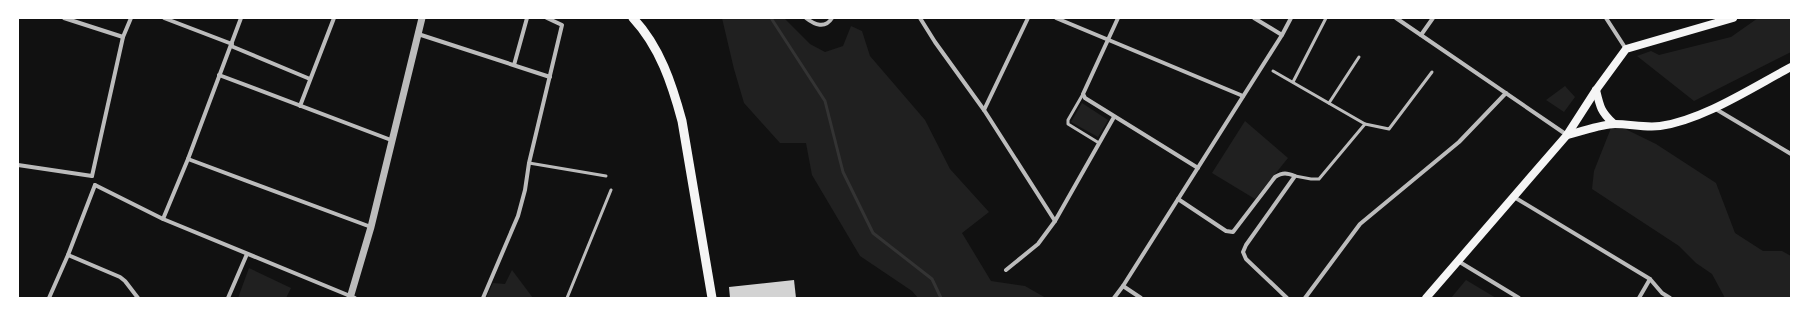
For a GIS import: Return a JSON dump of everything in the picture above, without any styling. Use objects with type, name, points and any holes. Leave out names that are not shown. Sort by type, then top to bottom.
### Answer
[{"type":"main road","points":[[633,18],[659,55],[676,96],[682,121],[712,298]]},
{"type":"main road","points":[[1426,298],[1567,135],[1596,90],[1626,49],[1733,18]]},
{"type":"main road","points":[[1567,135],[1614,124],[1661,126],[1688,119],[1714,108],[1791,67]]},
{"type":"main road","points":[[1596,90],[1603,113],[1614,124]]},
{"type":"street","points":[[64,18],[123,37]]},
{"type":"street","points":[[49,298],[68,255],[95,185],[92,176],[123,37],[131,18]]},
{"type":"street","points":[[164,18],[310,79]]},
{"type":"street","points":[[163,219],[188,159],[241,18]]},
{"type":"street","points":[[300,106],[334,18]]},
{"type":"street","points":[[95,185],[163,219],[352,297],[371,227],[422,18]]},
{"type":"street","points":[[514,65],[527,18]]},
{"type":"street","points":[[483,298],[518,216],[525,190],[529,163],[562,25],[546,18]]},
{"type":"street","points":[[806,18],[814,24],[821,26],[828,24],[832,18]]},
{"type":"street","points":[[920,18],[935,42],[984,110],[1055,221]]},
{"type":"street","points":[[984,110],[1028,18]]},
{"type":"street","points":[[1056,18],[1107,41],[1243,96]]},
{"type":"street","points":[[1118,18],[1083,94],[1088,102],[1198,168]]},
{"type":"street","points":[[1254,18],[1282,35]]},
{"type":"street","points":[[1114,298],[1198,168],[1282,35],[1291,18]]},
{"type":"street","points":[[1396,18],[1567,135]]},
{"type":"street","points":[[1421,35],[1433,18]]},
{"type":"street","points":[[1606,18],[1626,49]]},
{"type":"street","points":[[418,34],[550,76]]},
{"type":"street","points":[[220,75],[391,140]]},
{"type":"street","points":[[1305,298],[1360,224],[1460,142],[1506,93]]},
{"type":"street","points":[[1714,108],[1790,153]]},
{"type":"street","points":[[1006,270],[1038,244],[1055,221],[1114,118]]},
{"type":"street","points":[[188,159],[371,227]]},
{"type":"street","points":[[18,165],[92,176]]},
{"type":"street","points":[[1178,199],[1226,231],[1233,232],[1275,177],[1287,173],[1295,176],[1246,245],[1243,252],[1246,259],[1287,298]]},
{"type":"street","points":[[1514,197],[1650,279],[1662,293],[1670,298]]},
{"type":"street","points":[[228,298],[247,254]]},
{"type":"street","points":[[68,255],[120,277],[138,298]]},
{"type":"street","points":[[1458,261],[1519,298]]},
{"type":"street","points":[[1639,298],[1650,279]]},
{"type":"street","points":[[1123,286],[1140,298]]},
{"type":"lane","points":[[1293,82],[1326,18]]},
{"type":"lane","points":[[1329,103],[1359,57]]},
{"type":"lane","points":[[1273,71],[1365,124],[1388,129],[1432,72]]},
{"type":"lane","points":[[1083,94],[1068,120],[1068,124],[1099,143]]},
{"type":"lane","points":[[1295,176],[1319,179],[1365,124]]},
{"type":"lane","points":[[529,163],[606,176]]},
{"type":"lane","points":[[567,298],[611,190]]},
{"type":"shaded area","points":[[722,18],[784,18],[810,44],[825,52],[843,46],[851,26],[862,31],[870,56],[925,120],[950,169],[989,212],[962,233],[991,281],[1025,286],[1046,298],[918,298],[912,291],[860,256],[812,175],[806,143],[780,143],[744,103]]},
{"type":"shaded area","points":[[1758,18],[1791,18],[1791,52],[1694,101],[1637,56],[1651,51],[1659,55],[1731,37]]},
{"type":"shaded area","points":[[1565,86],[1575,97],[1564,112],[1546,100]]},
{"type":"shaded area","points":[[1082,103],[1108,120],[1098,137],[1071,122]]},
{"type":"shaded area","points":[[1245,121],[1288,158],[1255,199],[1212,173]]},
{"type":"shaded area","points":[[1613,123],[1656,144],[1716,183],[1735,233],[1763,251],[1782,251],[1791,256],[1791,298],[1725,298],[1712,274],[1696,263],[1679,246],[1592,189],[1594,171]]},
{"type":"shaded area","points":[[249,268],[291,288],[286,298],[238,298]]},
{"type":"shaded area","points":[[512,270],[533,298],[486,298],[493,283],[505,284]]},
{"type":"shaded area","points":[[1466,280],[1496,298],[1451,298]]},
{"type":"building","points":[[794,280],[796,298],[730,298],[729,287]]},
{"type":"waterway","points":[[771,18],[825,101],[843,172],[873,233],[932,279],[941,298]]}]
